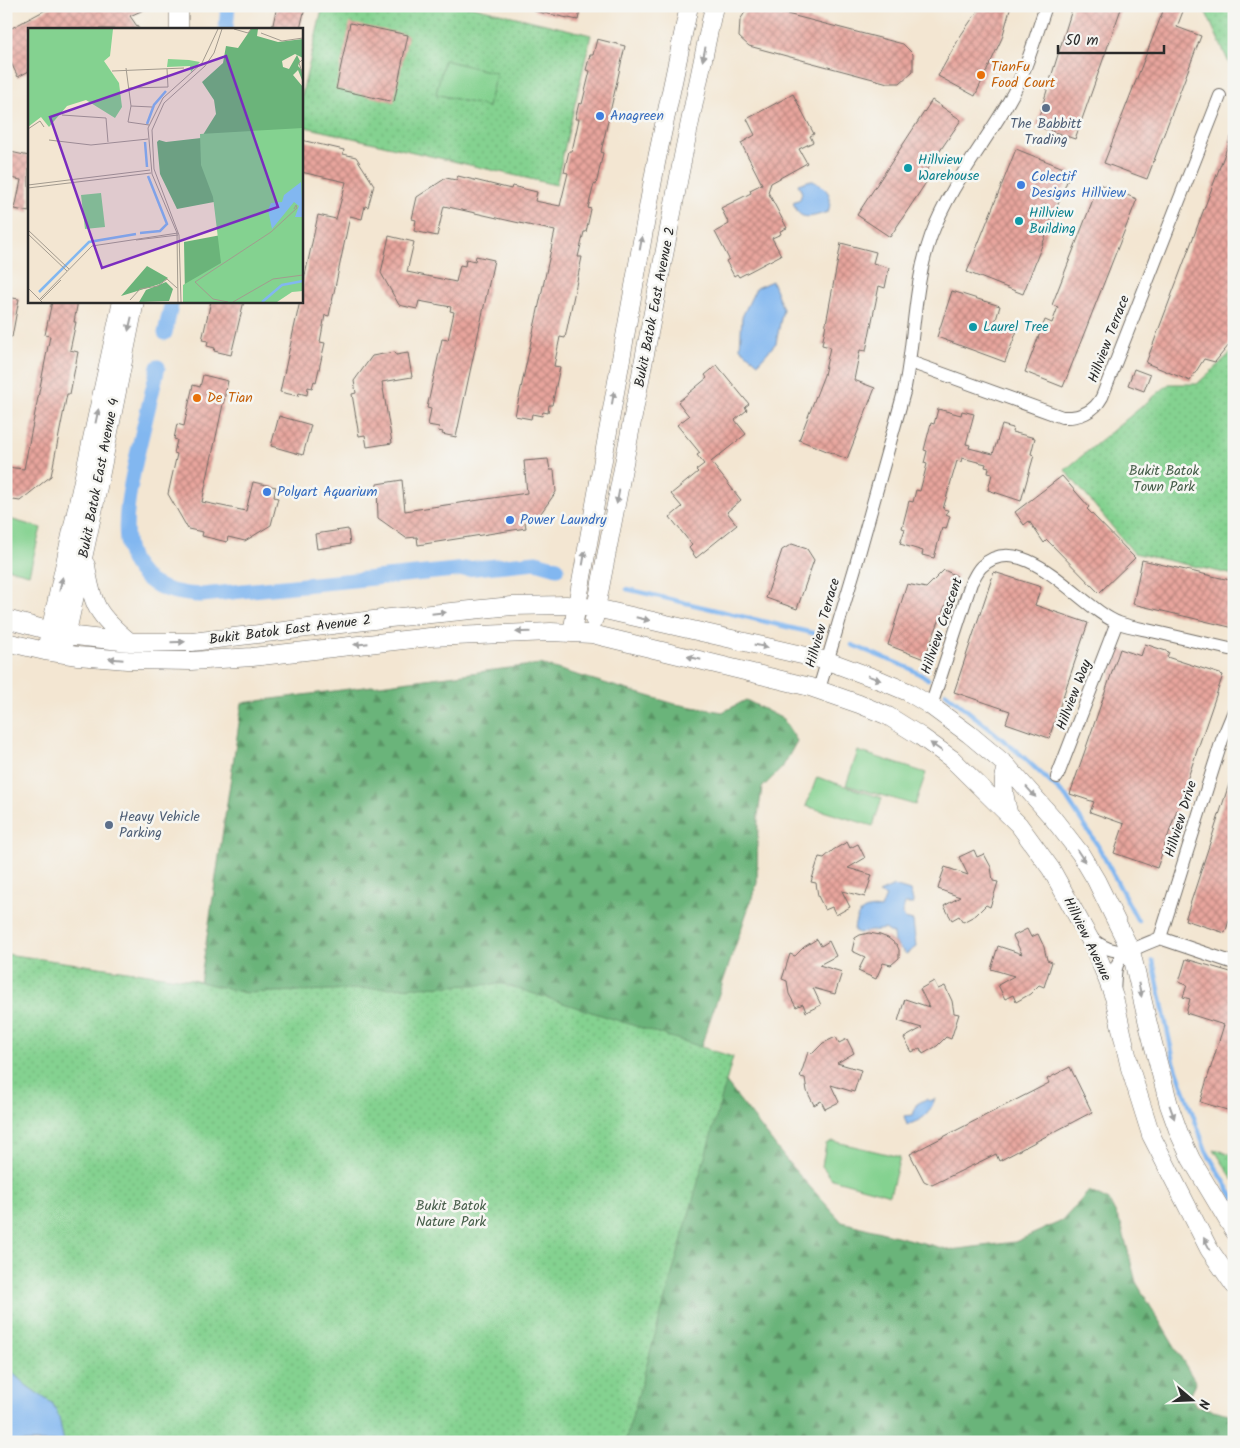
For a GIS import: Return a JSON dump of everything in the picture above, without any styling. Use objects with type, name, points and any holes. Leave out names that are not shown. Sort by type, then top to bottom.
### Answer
[{"type":"street","points":[[179,6],[179,28]]},
{"type":"street","points":[[191,6],[191,28]]},
{"type":"street","name":"Bukit Batok East Avenue 2","points":[[572,633],[656,163],[689,6]]},
{"type":"street","name":"Bukit Batok East Avenue 2","points":[[592,634],[684,151],[714,6]]},
{"type":"street","name":"Hillview Terrace","points":[[819,689],[901,400],[910,362],[919,276],[932,235],[951,194],[1009,101],[1024,72],[1046,6]]},
{"type":"street","name":"Hillview Terrace","points":[[910,362],[1062,417],[1078,416],[1099,404],[1220,96]]},
{"type":"street","name":"Bukit Batok East Avenue 4","points":[[54,653],[122,302]]},
{"type":"street","name":"Bukit Batok East Avenue 4","points":[[58,634],[84,554],[135,302]]},
{"type":"street","points":[[84,554],[90,592],[98,609],[111,627],[130,642]]},
{"type":"street","name":"Hillview Crescent","points":[[931,706],[971,583],[980,568],[989,560],[1004,556],[1021,558],[1042,567],[1088,604],[1117,622],[1234,650]]},
{"type":"street","name":"Bukit Batok East Avenue 2","points":[[6,618],[58,634],[130,642],[192,642],[390,618],[512,606],[576,606],[596,608],[828,661]]},
{"type":"street","name":"Hillview Way","points":[[1057,777],[1117,622]]},
{"type":"street","name":"Bukit Batok East Avenue 2","points":[[6,642],[54,653],[126,660],[191,661],[252,657],[430,637],[508,632],[592,634],[819,689]]},
{"type":"street","points":[[828,661],[908,692],[931,706],[969,734],[1008,767],[1052,817],[1080,853],[1096,880],[1131,951],[1171,1112],[1191,1159],[1234,1231]]},
{"type":"street","name":"Hillview Avenue","points":[[819,689],[888,716],[952,759],[1008,812],[1034,844],[1051,869],[1088,935],[1106,976],[1114,997],[1130,1068],[1151,1134],[1209,1249],[1234,1285]]},
{"type":"street","name":"Hillview Drive","points":[[1160,938],[1222,740],[1234,711]]},
{"type":"street","points":[[1008,767],[1004,774],[1008,812]]},
{"type":"street","points":[[1088,935],[1097,944],[1107,949],[1131,951]]},
{"type":"street","points":[[1114,997],[1117,966],[1125,954],[1160,938],[1234,963]]},
{"type":"green space","points":[[323,6],[470,6],[591,35],[556,185],[302,126],[302,94]]},
{"type":"green space","points":[[1203,6],[1234,6],[1234,74]]},
{"type":"green space","points":[[444,60],[496,73],[488,107],[436,94]]},
{"type":"green space","name":"Bukit Batok Town Park","points":[[1234,350],[1234,575],[1134,553],[1065,470],[1169,384],[1197,384]]},
{"type":"green space","points":[[6,518],[41,528],[29,574],[6,568]]},
{"type":"green space","points":[[540,664],[675,704],[723,712],[746,700],[783,719],[797,741],[782,768],[762,788],[758,815],[757,883],[700,1049],[791,1166],[842,1222],[950,1250],[1015,1242],[1062,1221],[1089,1191],[1109,1201],[1121,1224],[1136,1282],[1196,1383],[1190,1395],[1196,1406],[1234,1415],[1234,1442],[64,1442],[199,990],[242,703]]},
{"type":"green space","points":[[858,751],[926,773],[915,805],[846,785]]},
{"type":"green space","points":[[817,777],[882,798],[873,826],[806,806]]},
{"type":"green space","name":"Bukit Batok Nature Park","points":[[6,954],[192,980],[245,993],[503,984],[733,1057],[625,1442],[6,1442]]},
{"type":"green space","points":[[832,1141],[900,1157],[890,1195],[832,1179],[822,1166],[826,1144]]},
{"type":"green space","points":[[1214,1149],[1234,1155],[1234,1181]]},
{"type":"water","points":[[811,180],[828,192],[830,206],[828,212],[806,217],[799,213],[793,202],[800,199],[802,193],[798,184]]},
{"type":"water","points":[[772,281],[783,309],[776,343],[758,363],[740,348],[742,317],[756,288]]},
{"type":"water","points":[[894,886],[910,891],[914,904],[905,904],[902,914],[905,919],[913,921],[916,947],[906,954],[894,942],[893,934],[885,929],[859,933],[854,931],[858,915],[865,910],[881,909],[886,896],[879,893]]},
{"type":"water","points":[[926,1099],[929,1101],[935,1099],[930,1110],[922,1118],[907,1125],[904,1116],[913,1115],[917,1104]]},
{"type":"water","points":[[6,1367],[27,1386],[53,1404],[59,1417],[64,1442],[6,1442]]},
{"type":"building","points":[[53,6],[152,6],[130,16],[138,28],[28,28],[28,72],[18,77],[6,53],[6,41],[11,39],[6,31]]},
{"type":"building","points":[[277,6],[305,8],[300,28],[272,28]]},
{"type":"building","points":[[535,6],[581,6],[578,20],[534,11]]},
{"type":"building","points":[[749,6],[756,6],[903,44],[913,54],[913,71],[900,83],[888,83],[749,46],[739,37],[740,20]]},
{"type":"building","points":[[981,6],[1011,6],[1002,38],[975,96],[938,76],[961,35]]},
{"type":"building","points":[[1073,6],[1122,6],[1075,139],[1036,126]]},
{"type":"building","points":[[1165,6],[1185,6],[1177,27],[1201,36],[1147,179],[1104,163]]},
{"type":"building","points":[[350,23],[408,35],[394,102],[336,89]]},
{"type":"building","points":[[597,39],[625,46],[601,152],[603,153],[596,185],[594,184],[588,208],[591,209],[578,257],[582,257],[565,338],[560,337],[554,366],[560,367],[552,405],[549,405],[548,413],[543,412],[542,416],[532,414],[531,419],[515,416],[555,231],[444,206],[437,236],[414,231],[416,220],[412,219],[417,197],[446,178],[456,180],[458,176],[511,189],[512,186],[537,192],[535,201],[560,206],[568,173],[564,172],[569,151],[572,151],[579,119],[575,119],[579,103],[582,104],[590,71],[586,70],[590,55],[593,55]]},
{"type":"building","points":[[793,94],[814,134],[810,136],[813,142],[799,149],[807,163],[771,183],[768,192],[787,228],[780,231],[781,234],[772,238],[781,255],[739,277],[737,274],[734,276],[726,261],[729,259],[715,232],[729,224],[721,208],[751,193],[750,190],[762,184],[741,143],[755,135],[747,119]]},
{"type":"building","name":"Hillview Warehouse","points":[[932,100],[961,120],[922,177],[927,181],[890,237],[857,215]]},
{"type":"building","points":[[1233,132],[1234,339],[1215,362],[1204,359],[1190,381],[1146,363]]},
{"type":"building","points":[[302,140],[344,150],[343,154],[356,157],[374,185],[368,207],[365,206],[362,219],[350,216],[329,316],[325,315],[320,342],[325,343],[316,382],[314,381],[312,388],[308,387],[307,395],[299,393],[298,396],[280,392],[300,302],[302,302],[302,289],[318,215],[336,219],[346,182],[302,172]]},
{"type":"building","name":"Hillview Building","points":[[1016,149],[1071,171],[1023,294],[967,272]]},
{"type":"building","points":[[6,151],[28,156],[28,212],[15,209],[21,180],[6,177]]},
{"type":"building","points":[[1099,184],[1137,199],[1063,387],[1025,372],[1045,320],[1052,323],[1058,307],[1052,305]]},
{"type":"building","points":[[389,236],[414,242],[407,272],[456,282],[460,265],[465,266],[466,259],[475,261],[476,256],[494,260],[456,437],[442,434],[443,432],[438,431],[439,427],[428,425],[431,409],[427,408],[442,339],[448,340],[454,312],[450,311],[451,307],[419,301],[417,309],[399,305],[381,273]]},
{"type":"building","points":[[841,243],[876,252],[873,263],[889,268],[885,288],[879,286],[866,351],[860,350],[854,380],[875,388],[847,459],[799,440],[824,375],[830,347],[822,345]]},
{"type":"building","name":"Laurel Tree","points":[[952,291],[1000,306],[995,323],[1017,331],[1005,362],[937,337]]},
{"type":"building","points":[[6,297],[19,299],[12,337],[6,336]]},
{"type":"building","points":[[52,302],[78,302],[70,350],[78,352],[70,394],[67,394],[51,476],[20,501],[6,499],[6,467],[24,469],[50,336],[45,335]]},
{"type":"building","points":[[211,302],[244,302],[231,355],[214,351],[215,348],[207,346],[208,341],[202,340]]},
{"type":"building","points":[[395,352],[396,355],[408,353],[412,377],[382,382],[392,443],[367,447],[365,435],[359,436],[352,394],[356,393],[354,381],[372,356]]},
{"type":"building","points":[[717,365],[749,404],[745,407],[747,410],[735,420],[746,434],[711,462],[741,500],[727,512],[737,525],[696,558],[689,548],[692,545],[670,517],[682,507],[671,494],[698,472],[696,470],[704,464],[697,455],[700,453],[677,425],[689,416],[678,402],[707,378],[705,375]]},
{"type":"building","points":[[1134,369],[1150,375],[1144,391],[1128,385]]},
{"type":"building","points":[[203,375],[228,381],[202,502],[246,511],[253,482],[276,487],[274,497],[278,498],[271,525],[245,541],[228,537],[227,542],[202,536],[203,532],[188,529],[168,494],[177,454],[174,453],[177,440],[174,439],[177,424],[184,426],[193,385],[200,387]]},
{"type":"building","points":[[938,409],[961,415],[962,411],[974,414],[966,444],[970,445],[969,448],[993,454],[1002,425],[1013,428],[1012,432],[1035,438],[1031,454],[1034,455],[1021,501],[988,490],[992,474],[988,473],[989,468],[985,467],[986,464],[962,458],[961,462],[957,461],[943,509],[948,510],[946,514],[950,516],[946,529],[942,528],[934,558],[922,555],[923,551],[900,544],[905,529],[902,528],[909,501],[913,502],[916,490],[920,491],[927,464],[924,463],[927,451],[924,450],[931,423],[934,424]]},
{"type":"building","points":[[279,416],[311,425],[303,455],[271,446]]},
{"type":"building","points":[[548,459],[550,470],[554,470],[556,492],[536,520],[525,522],[526,528],[418,545],[417,537],[406,538],[378,518],[377,484],[402,480],[405,511],[527,493],[524,461]]},
{"type":"building","points":[[1062,476],[1089,507],[1087,509],[1135,558],[1099,593],[1047,540],[1044,543],[1029,521],[1024,525],[1015,512]]},
{"type":"building","points":[[348,529],[350,544],[317,549],[315,534]]},
{"type":"building","points":[[792,544],[807,549],[814,560],[797,609],[766,598],[782,550]]},
{"type":"building","points":[[1142,560],[1234,581],[1234,628],[1133,604]]},
{"type":"building","points":[[944,570],[957,576],[924,659],[888,645],[907,584],[926,588]]},
{"type":"building","points":[[994,572],[1041,587],[1035,605],[1088,623],[1049,738],[1006,723],[1010,711],[954,692]]},
{"type":"building","points":[[1145,644],[1169,652],[1167,657],[1223,675],[1157,868],[1114,853],[1124,824],[1090,812],[1094,802],[1070,794],[1120,649],[1141,656]]},
{"type":"building","points":[[1231,778],[1234,778],[1234,906],[1225,933],[1185,920]]},
{"type":"building","points":[[847,842],[850,848],[858,844],[865,858],[848,868],[872,875],[865,897],[842,891],[850,907],[836,915],[832,907],[825,910],[818,896],[816,883],[811,882],[819,857],[824,858]]},
{"type":"building","points":[[974,850],[977,857],[984,854],[991,867],[993,881],[998,882],[994,895],[990,907],[986,905],[976,915],[963,922],[959,916],[952,920],[944,906],[960,897],[938,889],[941,878],[945,867],[968,875],[959,857]]},
{"type":"building","points":[[1027,929],[1031,937],[1038,934],[1047,960],[1052,962],[1044,987],[1039,985],[1030,994],[1016,1002],[1013,995],[1005,999],[998,985],[1014,976],[991,969],[998,946],[1022,954],[1013,936]]},
{"type":"building","points":[[869,933],[888,938],[897,945],[899,950],[899,958],[891,965],[883,963],[876,979],[858,971],[865,957],[852,951],[855,938]]},
{"type":"building","points":[[817,939],[821,946],[829,941],[836,956],[819,965],[842,972],[835,994],[813,988],[821,1005],[806,1012],[803,1004],[796,1007],[789,994],[787,981],[782,979],[790,954],[795,956],[804,947]]},
{"type":"building","points":[[1186,959],[1234,973],[1234,1112],[1200,1102],[1224,1025],[1186,1013],[1190,999],[1183,997],[1187,985],[1179,982]]},
{"type":"building","points":[[934,981],[938,989],[945,986],[952,1001],[954,1013],[959,1014],[951,1039],[946,1037],[937,1046],[923,1054],[920,1048],[912,1052],[904,1038],[922,1028],[898,1021],[905,999],[929,1007],[920,989]]},
{"type":"building","points":[[836,1037],[839,1043],[847,1039],[854,1053],[837,1063],[861,1070],[854,1092],[831,1085],[839,1102],[825,1109],[821,1101],[814,1105],[807,1091],[805,1078],[800,1077],[808,1052],[813,1053],[823,1043]]},
{"type":"building","points":[[1070,1067],[1092,1112],[999,1161],[996,1154],[932,1185],[924,1181],[910,1154],[1049,1083],[1047,1079]]},
{"type":"waterway","points":[[226,28],[228,6]]},
{"type":"waterway","points":[[165,333],[172,302]]},
{"type":"waterway","points":[[158,367],[132,480],[126,528],[129,549],[136,567],[150,581],[172,591],[202,595],[536,562],[557,568]]},
{"type":"waterway","points":[[627,589],[817,634]]},
{"type":"waterway","points":[[852,645],[909,668],[928,679]]},
{"type":"waterway","points":[[946,693],[1019,753],[1066,797],[1098,846],[1138,921]]},
{"type":"waterway","points":[[1153,961],[1174,1062],[1206,1151],[1234,1198]]},
{"type":"place","name":"TianFu Food Court","points":[[981,75]]},
{"type":"place","name":"The Babbitt Trading","points":[[1046,108]]},
{"type":"place","name":"Anagreen","points":[[600,116]]},
{"type":"place","name":"Hillview Warehouse","points":[[908,168]]},
{"type":"place","name":"Colectif Designs Hillview","points":[[1021,185]]},
{"type":"place","name":"Hillview Building","points":[[1019,221]]},
{"type":"place","name":"Laurel Tree","points":[[973,327]]},
{"type":"place","name":"De Tian","points":[[197,398]]},
{"type":"place","name":"Polyart Aquarium","points":[[267,492]]},
{"type":"place","name":"Power Laundry","points":[[510,520]]},
{"type":"place","name":"Heavy Vehicle Parking","points":[[109,825]]}]
